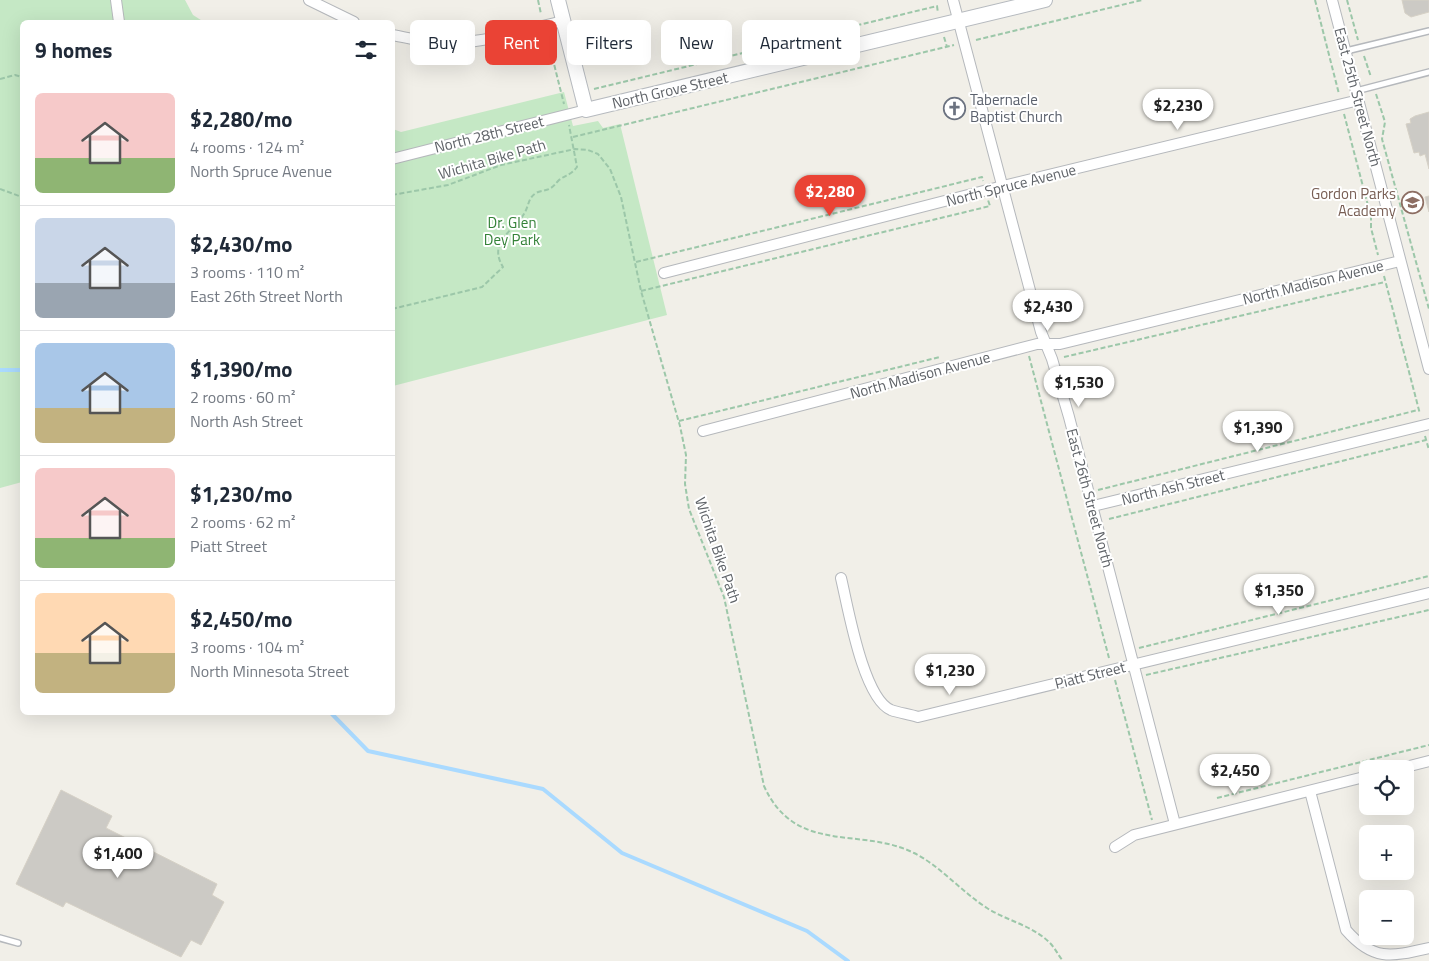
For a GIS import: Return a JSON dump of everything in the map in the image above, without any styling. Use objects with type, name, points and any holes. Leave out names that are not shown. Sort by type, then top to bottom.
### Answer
[{"type":"street","points":[[116,0],[119,20]]},
{"type":"street","points":[[309,0],[350,20]]},
{"type":"street","points":[[558,0],[586,110]]},
{"type":"street","name":"East 26th Street North","points":[[953,0],[1092,506],[1175,824]]},
{"type":"street","name":"North Grove Street","points":[[586,110],[1045,0]]},
{"type":"street","name":"East 25th Street North","points":[[1332,0],[1400,260],[1425,335],[1429,369]]},
{"type":"street","points":[[557,22],[563,21]]},
{"type":"street","points":[[395,35],[430,42],[456,43],[485,39]]},
{"type":"street","name":"North Spruce Avenue","points":[[664,273],[1003,186],[1342,104],[1357,96]]},
{"type":"street","name":"North 28th Street","points":[[395,158],[586,110]]},
{"type":"street","name":"North Madison Avenue","points":[[702,431],[1027,347],[1060,344],[1400,260]]},
{"type":"street","name":"North Ash Street","points":[[1092,506],[1426,425]]},
{"type":"street","name":"Piatt Street","points":[[841,578],[861,659],[871,687],[890,710],[918,716],[1429,592]]},
{"type":"street","points":[[1414,765],[1429,761]]},
{"type":"street","points":[[1116,847],[1134,835],[1359,778]]},
{"type":"street","points":[[1310,791],[1346,930],[1358,945],[1374,955],[1394,956],[1429,948]]},
{"type":"lane","points":[[1346,51],[1429,31]]},
{"type":"lane","points":[[1357,96],[1374,86],[1429,72]]},
{"type":"lane","points":[[0,938],[18,943]]},
{"type":"path","points":[[538,0],[543,20]]},
{"type":"path","points":[[573,137],[1142,0]]},
{"type":"path","points":[[1315,0],[1418,410],[1426,425],[1426,440],[1429,451]]},
{"type":"path","points":[[1347,0],[1385,122],[1382,139],[1429,309]]},
{"type":"path","points":[[581,92],[937,6],[947,47]]},
{"type":"path","points":[[395,308],[482,287],[502,266],[498,259],[499,244],[509,228],[526,211],[528,201],[536,193],[551,188],[560,179],[570,176],[577,167],[573,137],[554,65]]},
{"type":"path","points":[[0,80],[14,75],[20,76]]},
{"type":"path","name":"Wichita Bike Path","points":[[395,194],[448,185],[501,165],[575,149],[588,150],[598,154],[610,169],[621,197],[641,291],[679,421],[686,455],[685,484],[689,509],[724,597],[764,786],[772,805],[792,822],[824,836],[886,844],[915,853],[987,908],[1034,930],[1050,943],[1063,961]]},
{"type":"path","points":[[0,190],[20,196]]},
{"type":"path","points":[[1059,356],[1066,358],[1385,282]]},
{"type":"path","points":[[1027,347],[1152,820]]},
{"type":"path","points":[[679,421],[948,355]]},
{"type":"path","points":[[1098,490],[1418,410]]},
{"type":"path","points":[[1108,519],[1426,440]]},
{"type":"path","points":[[1217,798],[1429,745]]},
{"type":"green space","points":[[0,0],[185,0],[193,15],[201,20],[20,20],[20,483],[0,488]]},
{"type":"green space","name":"Dr. Glen Dey Park","points":[[564,92],[573,126],[598,121],[603,128],[620,124],[667,315],[395,385],[395,130],[401,132]]},
{"type":"building","points":[[1402,0],[1429,0],[1429,12],[1411,17],[1405,13]]},
{"type":"building","points":[[1429,112],[1429,169],[1425,154],[1420,156],[1419,152],[1414,153],[1406,124],[1411,123],[1410,119],[1415,116]]},
{"type":"building","points":[[1429,196],[1429,212],[1425,197]]},
{"type":"building","points":[[61,790],[112,816],[106,828],[217,884],[212,895],[224,902],[201,945],[191,940],[181,957],[66,902],[63,907],[16,884]]},
{"type":"waterway","points":[[0,370],[20,370]]},
{"type":"waterway","points":[[333,715],[368,751],[543,789],[622,853],[807,931],[848,961]]},
{"type":"place","name":"Tabernacle Baptist Church","points":[[954,108]]},
{"type":"place","name":"Gordon Parks Academy","points":[[1412,202]]}]
